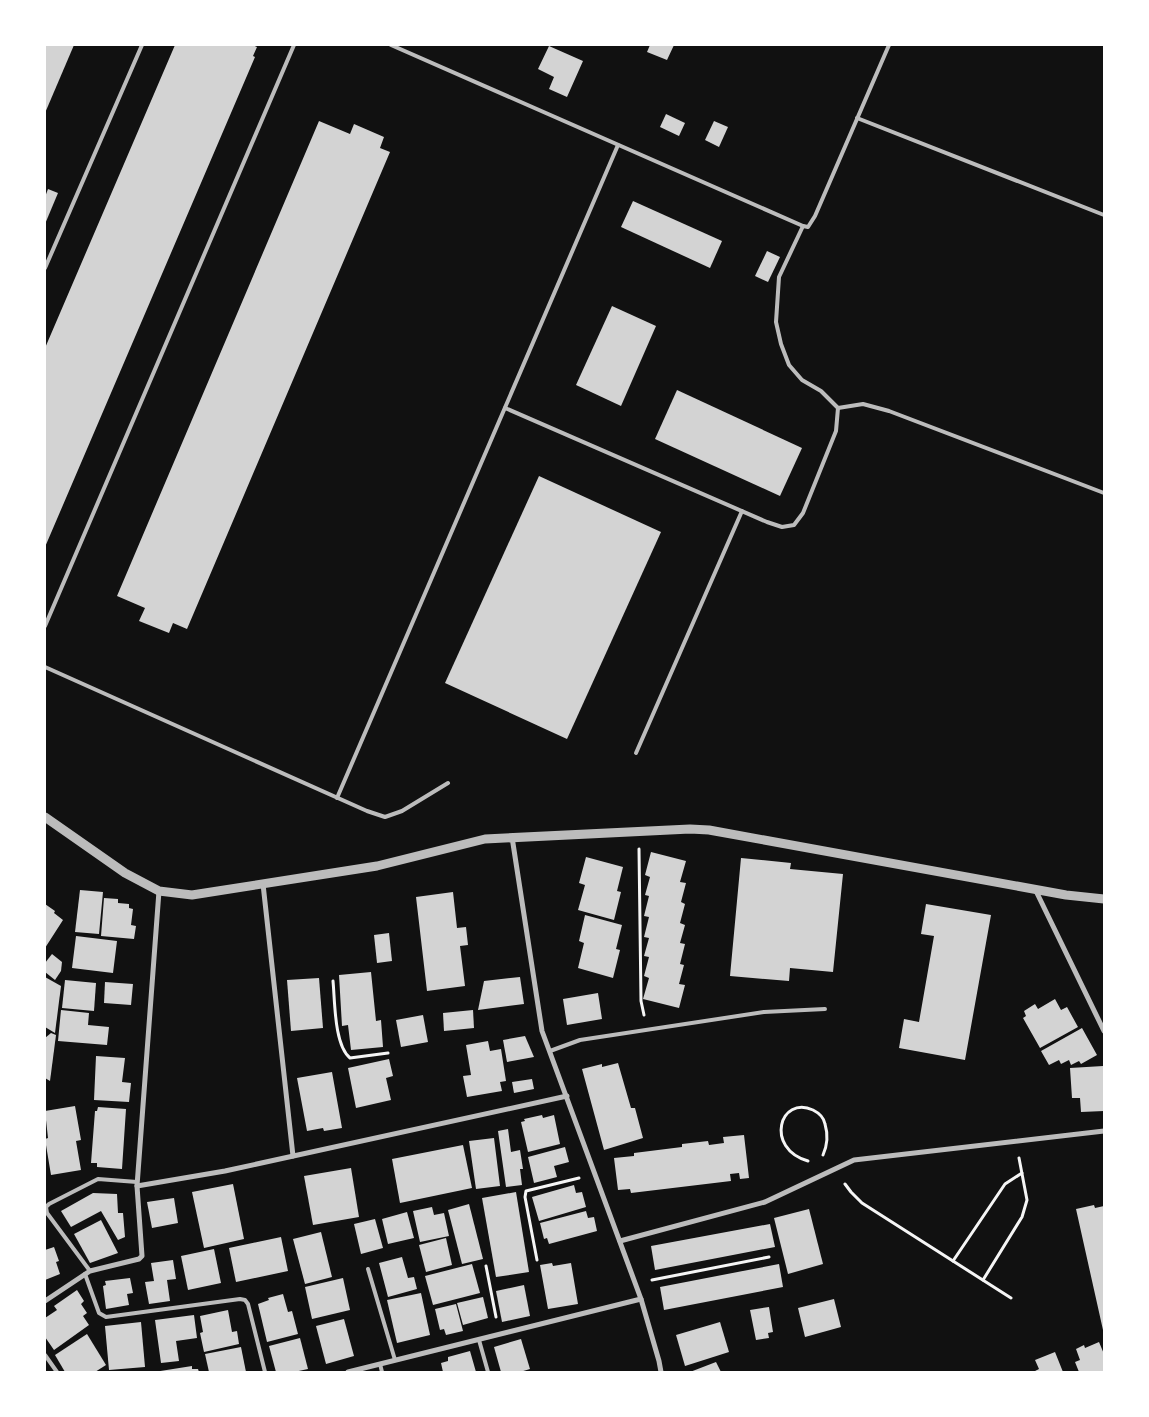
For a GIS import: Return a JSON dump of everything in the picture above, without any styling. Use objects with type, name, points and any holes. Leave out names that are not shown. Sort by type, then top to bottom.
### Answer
[{"type":"street","points":[[45,817],[125,873],[159,891],[192,895],[377,866],[485,839],[672,829],[709,830],[1035,889],[1104,899]]},
{"type":"street","points":[[512,837],[542,1031],[636,1283],[660,1360],[661,1372]]},
{"type":"street","points":[[263,884],[293,1156]]},
{"type":"street","points":[[1035,889],[1104,1031]]},
{"type":"street","points":[[45,1301],[88,1272],[139,1259],[142,1256],[137,1184],[159,891]]},
{"type":"street","points":[[137,1184],[225,1171],[566,1096]]},
{"type":"street","points":[[620,1241],[765,1202],[854,1160],[1104,1131]]},
{"type":"street","points":[[348,1372],[641,1299]]},
{"type":"lane","points":[[45,268],[142,45]]},
{"type":"lane","points":[[45,626],[294,45]]},
{"type":"lane","points":[[391,45],[808,227],[815,216],[889,45]]},
{"type":"lane","points":[[858,118],[1104,215]]},
{"type":"lane","points":[[337,798],[618,145]]},
{"type":"lane","points":[[505,408],[742,511],[782,527],[794,525],[803,513],[836,431],[838,408],[821,391],[802,380],[789,364],[781,344],[776,322],[779,277],[803,226]]},
{"type":"lane","points":[[838,408],[863,404],[889,411],[1104,493]]},
{"type":"lane","points":[[636,753],[742,511]]},
{"type":"lane","points":[[45,667],[367,811],[385,816],[402,811],[448,783]]},
{"type":"lane","points":[[550,1051],[580,1040],[764,1012],[825,1009]]},
{"type":"lane","points":[[137,1184],[105,1179],[92,1180],[49,1204],[46,1208],[47,1213],[88,1272],[99,1314],[106,1316],[240,1299],[245,1300],[248,1304],[265,1372]]},
{"type":"lane","points":[[368,1269],[395,1360]]},
{"type":"lane","points":[[479,1340],[488,1372]]},
{"type":"lane","points":[[45,1355],[57,1372]]},
{"type":"lane","points":[[380,1364],[382,1372]]},
{"type":"path","points":[[640,831],[641,1002],[647,1030]]},
{"type":"path","points":[[333,981],[337,1031],[347,1055],[350,1058],[388,1053]]},
{"type":"path","points":[[808,1108],[818,1112],[825,1121],[827,1132],[826,1144],[824,1153],[818,1161],[810,1162],[802,1159],[784,1144],[780,1137],[782,1120],[787,1114],[797,1109],[808,1108]]},
{"type":"path","points":[[983,1280],[1022,1217],[1027,1200],[1016,1141]]},
{"type":"path","points":[[818,1161],[826,1174]]},
{"type":"path","points":[[835,1169],[851,1192],[862,1203],[1011,1298]]},
{"type":"path","points":[[953,1261],[1005,1184],[1022,1173]]},
{"type":"path","points":[[537,1260],[525,1197],[526,1192],[595,1174]]},
{"type":"path","points":[[636,1283],[769,1257]]},
{"type":"path","points":[[486,1266],[500,1335]]},
{"type":"building","points":[[45,45],[74,45],[45,113]]},
{"type":"building","points":[[175,45],[252,45],[257,47],[253,56],[255,57],[45,547],[45,348]]},
{"type":"building","points":[[650,45],[674,45],[667,60],[647,52]]},
{"type":"building","points":[[549,46],[583,61],[567,97],[549,89],[554,77],[538,69]]},
{"type":"building","points":[[666,114],[685,123],[679,136],[660,127]]},
{"type":"building","points":[[319,121],[350,134],[354,124],[384,137],[380,148],[390,152],[187,629],[173,623],[169,633],[139,621],[145,608],[117,596]]},
{"type":"building","points":[[714,121],[728,127],[719,147],[705,140]]},
{"type":"building","points":[[48,189],[58,193],[45,224],[45,197]]},
{"type":"building","points":[[633,201],[722,241],[710,268],[621,227]]},
{"type":"building","points":[[767,251],[780,257],[768,282],[755,276]]},
{"type":"building","points":[[612,306],[656,326],[621,406],[576,385]]},
{"type":"building","points":[[677,390],[802,448],[780,496],[655,439]]},
{"type":"building","points":[[539,476],[661,532],[567,739],[445,683]]},
{"type":"building","points":[[651,852],[686,861],[680,882],[686,883],[681,902],[685,904],[680,923],[685,925],[680,943],[685,944],[680,964],[684,965],[679,984],[685,985],[679,1008],[643,999],[649,978],[644,976],[649,957],[644,956],[649,938],[644,937],[649,917],[644,916],[649,896],[645,895],[650,877],[645,875]]},
{"type":"building","points":[[586,857],[623,867],[617,891],[621,892],[614,920],[578,910],[585,885],[579,883]]},
{"type":"building","points":[[741,858],[791,863],[790,869],[843,874],[833,972],[790,968],[789,981],[730,976]]},
{"type":"building","points":[[80,890],[103,892],[99,934],[75,932]]},
{"type":"building","points":[[453,892],[457,928],[466,927],[468,945],[460,946],[465,986],[427,991],[416,897]]},
{"type":"building","points":[[104,898],[118,899],[118,903],[129,904],[129,908],[133,909],[131,925],[136,926],[134,939],[101,936]]},
{"type":"building","points":[[45,904],[63,920],[45,948]]},
{"type":"building","points":[[926,904],[991,915],[965,1060],[899,1048],[904,1019],[919,1022],[934,936],[921,934]]},
{"type":"building","points":[[585,915],[622,925],[616,949],[620,950],[613,978],[578,968],[584,943],[579,941]]},
{"type":"building","points":[[389,933],[392,961],[377,963],[374,935]]},
{"type":"building","points":[[76,936],[117,941],[113,973],[72,968]]},
{"type":"building","points":[[52,954],[62,962],[61,971],[55,980],[45,972],[45,963]]},
{"type":"building","points":[[371,972],[376,1021],[381,1020],[383,1047],[351,1050],[348,1025],[342,1026],[339,975]]},
{"type":"building","points":[[45,977],[61,986],[55,1033],[45,1027]]},
{"type":"building","points":[[520,977],[524,1004],[478,1010],[484,981]]},
{"type":"building","points":[[319,978],[323,1028],[291,1031],[287,980]]},
{"type":"building","points":[[65,980],[96,983],[94,1011],[62,1008]]},
{"type":"building","points":[[105,982],[133,984],[131,1005],[104,1003]]},
{"type":"building","points":[[598,993],[602,1019],[567,1025],[563,999]]},
{"type":"building","points":[[1055,999],[1061,1010],[1067,1007],[1078,1027],[1040,1048],[1023,1018],[1026,1016],[1024,1011],[1035,1004],[1038,1009]]},
{"type":"building","points":[[61,1010],[89,1013],[88,1025],[109,1027],[107,1045],[58,1041]]},
{"type":"building","points":[[473,1010],[474,1028],[444,1031],[443,1013]]},
{"type":"building","points":[[423,1015],[428,1042],[401,1047],[396,1020]]},
{"type":"building","points":[[1082,1028],[1097,1055],[1081,1064],[1079,1061],[1071,1065],[1069,1060],[1061,1064],[1059,1060],[1049,1065],[1041,1051]]},
{"type":"building","points":[[51,1033],[56,1035],[50,1081],[45,1078],[45,1038]]},
{"type":"building","points":[[525,1036],[534,1057],[507,1062],[503,1040]]},
{"type":"building","points":[[488,1041],[490,1051],[501,1049],[506,1081],[500,1082],[502,1091],[467,1097],[463,1076],[471,1075],[466,1045]]},
{"type":"building","points":[[96,1056],[125,1058],[122,1082],[131,1083],[129,1102],[94,1100]]},
{"type":"building","points":[[389,1059],[393,1076],[386,1078],[391,1100],[356,1108],[348,1068]]},
{"type":"building","points":[[618,1063],[631,1108],[635,1108],[643,1138],[604,1150],[582,1069],[602,1064],[602,1067]]},
{"type":"building","points":[[1103,1066],[1104,1111],[1081,1112],[1080,1098],[1072,1098],[1070,1068]]},
{"type":"building","points":[[332,1072],[342,1128],[324,1131],[323,1128],[307,1131],[297,1078]]},
{"type":"building","points":[[532,1079],[534,1089],[514,1093],[512,1082]]},
{"type":"building","points":[[75,1106],[81,1140],[76,1141],[81,1170],[51,1175],[45,1139],[48,1138],[45,1111]]},
{"type":"building","points":[[98,1107],[126,1109],[122,1169],[97,1167],[97,1163],[91,1163],[95,1111],[97,1111]]},
{"type":"building","points":[[542,1115],[543,1118],[554,1115],[560,1144],[528,1152],[521,1122],[525,1121],[524,1119]]},
{"type":"building","points":[[508,1129],[511,1152],[520,1150],[523,1169],[520,1169],[522,1185],[506,1187],[498,1131]]},
{"type":"building","points":[[744,1135],[749,1178],[740,1179],[739,1173],[730,1174],[731,1181],[631,1193],[630,1189],[618,1190],[614,1158],[634,1156],[634,1153],[682,1147],[682,1144],[708,1141],[709,1145],[724,1143],[723,1137]]},
{"type":"building","points":[[494,1138],[500,1186],[476,1189],[469,1141]]},
{"type":"building","points":[[463,1145],[472,1188],[400,1203],[392,1159]]},
{"type":"building","points":[[565,1147],[569,1162],[554,1166],[557,1177],[534,1183],[528,1157]]},
{"type":"building","points":[[351,1168],[359,1217],[313,1225],[304,1176]]},
{"type":"building","points":[[233,1184],[244,1239],[204,1248],[192,1192]]},
{"type":"building","points":[[574,1185],[576,1193],[582,1192],[586,1207],[539,1221],[532,1197]]},
{"type":"building","points":[[516,1192],[529,1272],[496,1277],[482,1198]]},
{"type":"building","points":[[93,1193],[117,1194],[118,1213],[123,1213],[125,1237],[118,1240],[101,1211],[71,1227],[61,1211]]},
{"type":"building","points":[[174,1198],[178,1223],[152,1228],[147,1202]]},
{"type":"building","points":[[469,1204],[483,1259],[462,1264],[448,1210]]},
{"type":"building","points":[[1094,1205],[1095,1208],[1104,1206],[1103,1330],[1076,1209]]},
{"type":"building","points":[[432,1207],[434,1215],[444,1213],[449,1236],[420,1242],[413,1211]]},
{"type":"building","points":[[809,1209],[823,1264],[788,1274],[774,1218]]},
{"type":"building","points":[[586,1211],[588,1218],[594,1217],[597,1231],[549,1244],[547,1238],[544,1239],[540,1223]]},
{"type":"building","points":[[407,1212],[414,1238],[388,1244],[382,1219]]},
{"type":"building","points":[[375,1219],[383,1248],[361,1254],[354,1224]]},
{"type":"building","points":[[101,1220],[118,1253],[90,1263],[74,1234]]},
{"type":"building","points":[[770,1224],[775,1247],[655,1270],[651,1246]]},
{"type":"building","points":[[321,1232],[332,1277],[305,1284],[293,1239]]},
{"type":"building","points":[[281,1237],[288,1271],[236,1282],[229,1248]]},
{"type":"building","points":[[446,1238],[452,1265],[426,1272],[419,1245]]},
{"type":"building","points":[[54,1247],[59,1261],[56,1262],[60,1274],[45,1280],[45,1250]]},
{"type":"building","points":[[214,1249],[221,1283],[188,1290],[181,1256]]},
{"type":"building","points":[[402,1257],[408,1278],[414,1277],[417,1289],[388,1297],[379,1263]]},
{"type":"building","points":[[173,1260],[176,1279],[167,1280],[170,1301],[149,1304],[145,1282],[154,1281],[151,1263]]},
{"type":"building","points":[[552,1263],[553,1266],[571,1263],[578,1304],[548,1309],[540,1265]]},
{"type":"building","points":[[472,1264],[480,1293],[433,1305],[425,1276]]},
{"type":"building","points":[[779,1264],[783,1287],[664,1310],[660,1287]]},
{"type":"building","points":[[130,1278],[133,1293],[127,1294],[129,1305],[106,1309],[103,1286],[106,1285],[105,1281]]},
{"type":"building","points":[[343,1278],[350,1310],[312,1319],[305,1287]]},
{"type":"building","points":[[524,1285],[530,1316],[502,1322],[496,1291]]},
{"type":"building","points":[[77,1290],[84,1301],[81,1304],[87,1313],[83,1316],[89,1325],[54,1350],[45,1337],[45,1318],[57,1310],[54,1306]]},
{"type":"building","points":[[421,1293],[430,1335],[397,1343],[387,1300]]},
{"type":"building","points":[[283,1294],[288,1312],[292,1311],[298,1334],[267,1342],[258,1304],[269,1300],[268,1298]]},
{"type":"building","points":[[483,1297],[488,1318],[463,1325],[457,1303]]},
{"type":"building","points":[[834,1299],[841,1327],[805,1337],[798,1308]]},
{"type":"building","points":[[456,1304],[463,1331],[446,1335],[444,1329],[440,1330],[435,1309]]},
{"type":"building","points":[[769,1307],[773,1332],[768,1333],[769,1338],[756,1340],[750,1310]]},
{"type":"building","points":[[228,1310],[232,1332],[237,1331],[239,1344],[204,1352],[200,1333],[203,1332],[200,1316]]},
{"type":"building","points":[[194,1315],[197,1338],[176,1341],[179,1361],[161,1363],[155,1320]]},
{"type":"building","points":[[344,1319],[354,1356],[326,1364],[316,1326]]},
{"type":"building","points":[[141,1322],[145,1367],[109,1370],[105,1326]]},
{"type":"building","points":[[720,1322],[729,1352],[685,1366],[676,1335]]},
{"type":"building","points":[[87,1334],[106,1365],[95,1372],[65,1372],[55,1355]]},
{"type":"building","points":[[300,1338],[308,1369],[294,1372],[276,1372],[269,1346]]},
{"type":"building","points":[[521,1339],[530,1369],[520,1372],[501,1372],[494,1347]]},
{"type":"building","points":[[1099,1342],[1104,1354],[1104,1372],[1079,1372],[1075,1362],[1080,1360],[1076,1349],[1084,1345],[1085,1348]]},
{"type":"building","points":[[241,1347],[246,1372],[209,1372],[205,1354]]},
{"type":"building","points":[[470,1351],[476,1372],[443,1372],[441,1363],[448,1361],[448,1357]]},
{"type":"building","points":[[1055,1352],[1063,1372],[1033,1372],[1039,1369],[1035,1360]]},
{"type":"building","points":[[716,1362],[721,1372],[690,1372]]},
{"type":"building","points":[[192,1366],[192,1369],[198,1369],[199,1372],[154,1372]]}]
